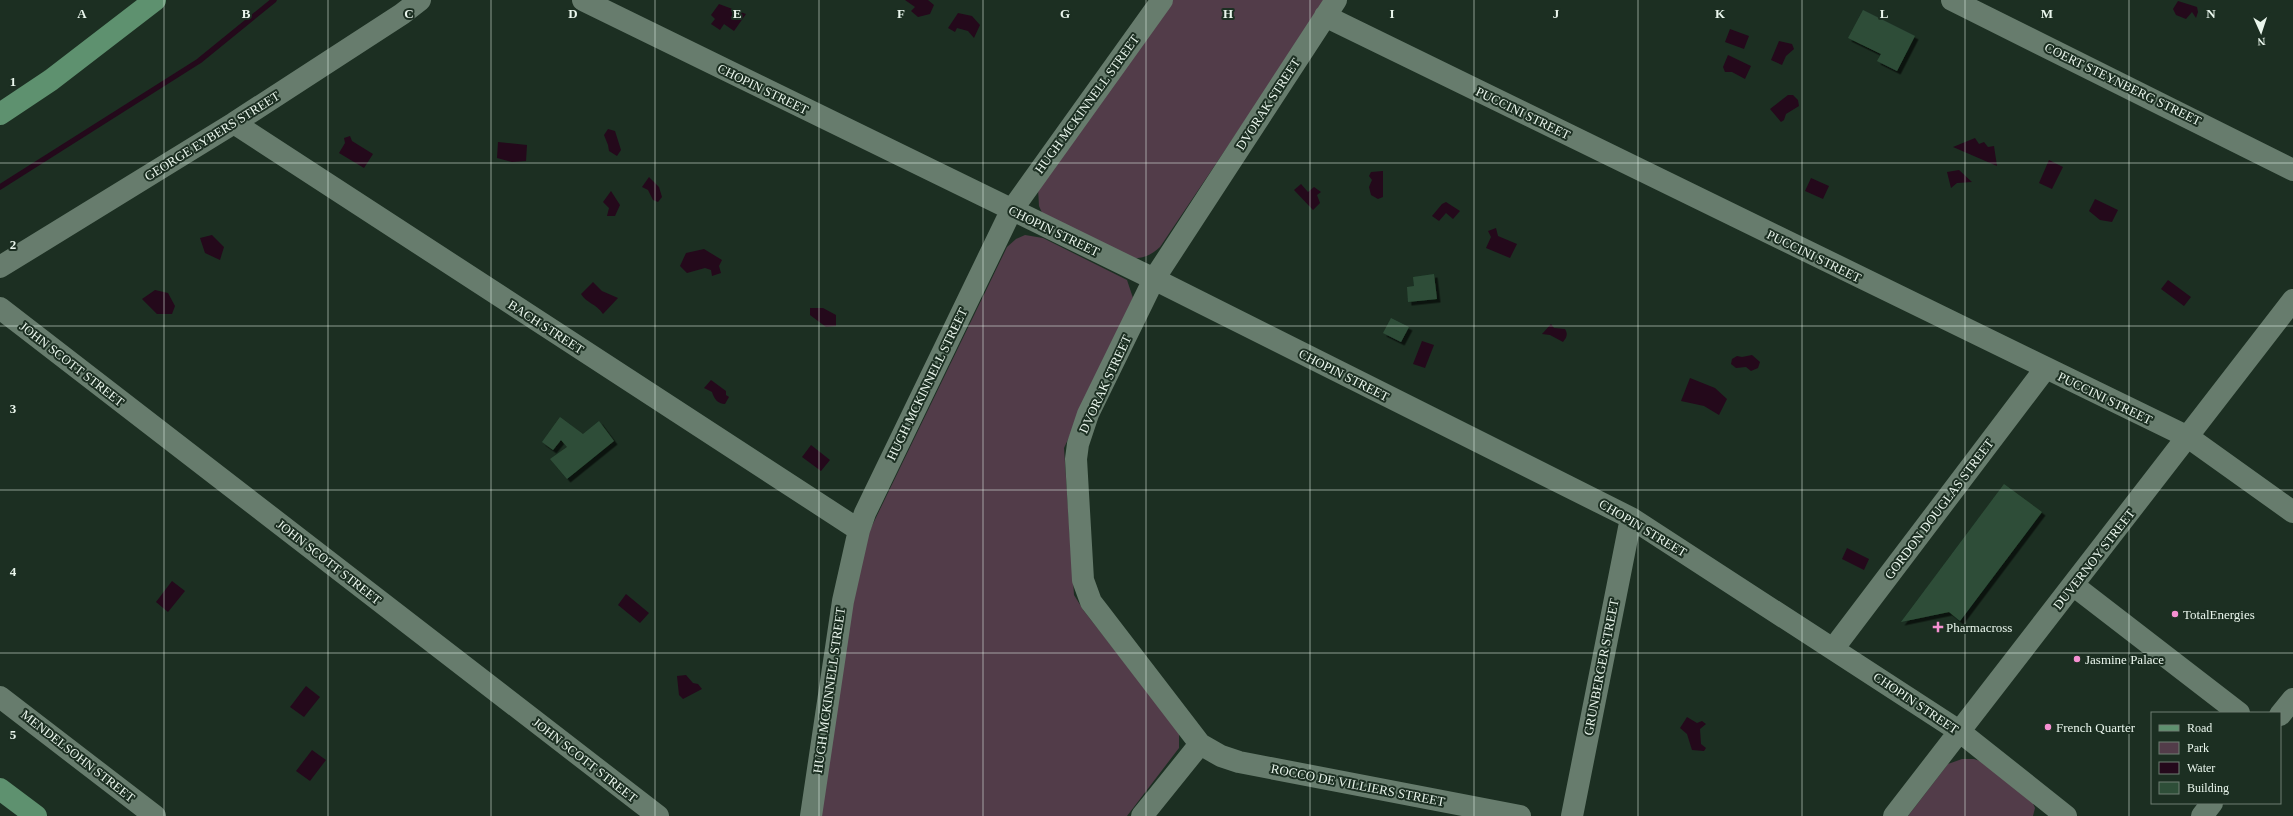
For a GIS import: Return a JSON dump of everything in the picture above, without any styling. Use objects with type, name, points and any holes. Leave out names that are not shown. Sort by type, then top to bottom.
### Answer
[{"type":"main road","points":[[0,114],[51,80],[155,0]]},
{"type":"main road","points":[[0,789],[36,816]]},
{"type":"street","name":"GEORGE EYBERS STREET","points":[[0,267],[234,123],[396,19],[420,0]]},
{"type":"street","name":"CHOPIN STREET","points":[[583,0],[1011,211],[1154,279],[1631,518],[1959,731],[2066,816]]},
{"type":"street","name":"HUGH MCKINNELL STREET","points":[[811,816],[843,600],[858,530],[1011,211],[1162,0]]},
{"type":"street","name":"COERT STEYNBERG STREET","points":[[1952,0],[2293,170]]},
{"type":"street","name":"DVORAK STREET","points":[[1200,744],[1094,606],[1083,580],[1076,472],[1078,444],[1088,414],[1154,279],[1331,8]]},
{"type":"street","name":"PUCCINI STREET","points":[[1331,8],[2045,369],[2188,437],[2293,512]]},
{"type":"street","name":"BACH STREET","points":[[234,123],[858,530]]},
{"type":"street","name":"DUVERNOY STREET","points":[[1894,816],[2293,300]]},
{"type":"street","name":"JOHN SCOTT STREET","points":[[0,308],[658,816]]},
{"type":"street","name":"GORDON DOUGLAS STREET","points":[[1833,649],[2045,369]]},
{"type":"street","name":"GRUNBERGER STREET","points":[[1572,816],[1631,518]]},
{"type":"street","points":[[2073,586],[2238,712]]},
{"type":"street","name":"MENDELSOHN STREET","points":[[0,696],[155,816]]},
{"type":"street","points":[[2281,714],[2293,699]]},
{"type":"street","points":[[1142,816],[1200,744]]},
{"type":"street","name":"ROCCO DE VILLIERS STREET","points":[[1200,744],[1221,756],[1239,762],[1520,816]]},
{"type":"street","points":[[2202,816],[2211,804]]},
{"type":"green space","points":[[1170,0],[1326,0],[1160,247],[1153,253],[1146,256],[1129,258],[1043,215],[1039,206],[1038,188]]},
{"type":"green space","points":[[1025,235],[1043,238],[1127,280],[1133,298],[1064,448],[1074,595],[1084,611],[1179,732],[1179,748],[1127,816],[821,816],[859,555],[1007,247],[1016,239]]},
{"type":"green space","points":[[1962,759],[1974,759],[1980,761],[2032,801],[2035,808],[2033,816],[1908,816],[1948,764]]},
{"type":"water","points":[[905,0],[928,0],[934,5],[930,14],[918,17],[911,11],[915,7]]},
{"type":"water","points":[[2178,1],[2197,7],[2198,12],[2196,18],[2192,12],[2186,19],[2176,15],[2173,9]]},
{"type":"water","points":[[719,4],[746,14],[734,31],[724,24],[720,30],[711,24],[715,19],[711,15]]},
{"type":"water","points":[[958,13],[972,16],[980,25],[974,38],[968,31],[957,28],[955,32],[948,28]]},
{"type":"water","points":[[1730,29],[1749,36],[1744,49],[1725,42]]},
{"type":"water","points":[[1779,41],[1792,44],[1794,49],[1786,56],[1782,65],[1771,60]]},
{"type":"water","points":[[1728,55],[1751,66],[1745,79],[1732,72],[1725,72],[1723,67]]},
{"type":"water","points":[[1788,95],[1793,95],[1798,100],[1799,106],[1786,114],[1784,120],[1781,122],[1770,109]]},
{"type":"water","points":[[608,129],[615,131],[621,150],[617,156],[609,151],[604,135]]},
{"type":"water","points":[[350,136],[352,141],[373,154],[364,168],[339,153],[345,143],[344,138]]},
{"type":"water","points":[[1975,138],[1979,144],[1984,142],[1988,147],[1994,146],[1997,166],[1953,147]]},
{"type":"water","points":[[498,142],[527,145],[526,161],[512,162],[497,158]]},
{"type":"water","points":[[2049,160],[2063,167],[2052,189],[2039,183]]},
{"type":"water","points":[[1959,170],[1972,182],[1957,183],[1951,188],[1947,172]]},
{"type":"water","points":[[1383,171],[1383,197],[1378,199],[1371,195],[1369,187],[1372,180],[1369,176],[1371,172]]},
{"type":"water","points":[[649,177],[659,187],[662,197],[658,202],[653,200],[648,190],[642,187]]},
{"type":"water","points":[[1811,178],[1829,186],[1823,199],[1805,191]]},
{"type":"water","points":[[1301,184],[1308,192],[1314,187],[1321,192],[1317,195],[1320,203],[1313,210],[1294,190]]},
{"type":"water","points":[[611,191],[620,205],[615,216],[607,216],[609,208],[603,202]]},
{"type":"water","points":[[2095,199],[2118,210],[2112,222],[2100,220],[2089,211]]},
{"type":"water","points":[[1446,202],[1460,211],[1453,219],[1446,213],[1439,221],[1432,216],[1442,204]]},
{"type":"water","points":[[1496,228],[1498,236],[1517,244],[1510,258],[1486,248],[1491,237],[1488,231]]},
{"type":"water","points":[[212,235],[224,247],[220,260],[205,253],[200,238]]},
{"type":"water","points":[[704,249],[722,260],[719,266],[721,273],[712,276],[711,270],[705,268],[687,273],[680,266],[686,253]]},
{"type":"water","points":[[2168,280],[2191,297],[2184,306],[2161,289]]},
{"type":"water","points":[[593,282],[602,291],[618,298],[603,314],[581,294]]},
{"type":"water","points":[[155,290],[168,293],[175,306],[172,314],[157,314],[142,299]]},
{"type":"water","points":[[810,308],[823,308],[836,315],[836,326],[826,327],[810,315]]},
{"type":"water","points":[[1551,324],[1554,328],[1565,329],[1567,332],[1567,336],[1563,342],[1550,335],[1542,334]]},
{"type":"water","points":[[1422,341],[1434,345],[1425,368],[1413,364]]},
{"type":"water","points":[[1752,355],[1760,362],[1758,368],[1751,371],[1746,367],[1736,368],[1731,364],[1732,359],[1737,356],[1742,357]]},
{"type":"water","points":[[1690,378],[1715,388],[1727,399],[1719,415],[1704,406],[1681,401]]},
{"type":"water","points":[[711,380],[726,391],[726,395],[729,397],[725,404],[718,402],[712,392],[704,388]]},
{"type":"water","points":[[811,445],[830,460],[821,471],[802,457]]},
{"type":"water","points":[[1847,548],[1869,559],[1864,570],[1842,559]]},
{"type":"water","points":[[172,581],[185,591],[168,612],[156,602]]},
{"type":"water","points":[[626,594],[649,613],[640,623],[618,605]]},
{"type":"water","points":[[686,675],[693,683],[698,684],[702,689],[683,699],[679,695],[677,676]]},
{"type":"water","points":[[306,686],[320,697],[304,717],[290,707]]},
{"type":"water","points":[[1687,717],[1697,723],[1702,721],[1706,724],[1700,729],[1701,744],[1706,748],[1704,751],[1692,750],[1687,734],[1680,728]]},
{"type":"water","points":[[312,750],[326,760],[310,781],[296,771]]},
{"type":"building","points":[[1863,10],[1915,36],[1897,71],[1877,61],[1881,54],[1848,38]]},
{"type":"building","points":[[1434,274],[1437,299],[1408,302],[1407,287],[1414,286],[1413,277]]},
{"type":"building","points":[[1391,318],[1409,327],[1401,342],[1383,333]]},
{"type":"building","points":[[560,417],[583,434],[599,421],[614,441],[567,479],[550,459],[567,447],[561,440],[553,450],[542,442]]},
{"type":"building","points":[[2004,484],[2042,512],[1960,621],[1949,612],[1901,622]]},
{"type":"waterway","points":[[0,187],[199,61],[274,0]]},
{"type":"place","name":"TotalEnergies","points":[[2175,614]]},
{"type":"place","name":"Pharmacross","points":[[1938,627]]},
{"type":"place","name":"Jasmine Palace","points":[[2077,659]]},
{"type":"place","name":"French Quarter","points":[[2048,727]]}]
